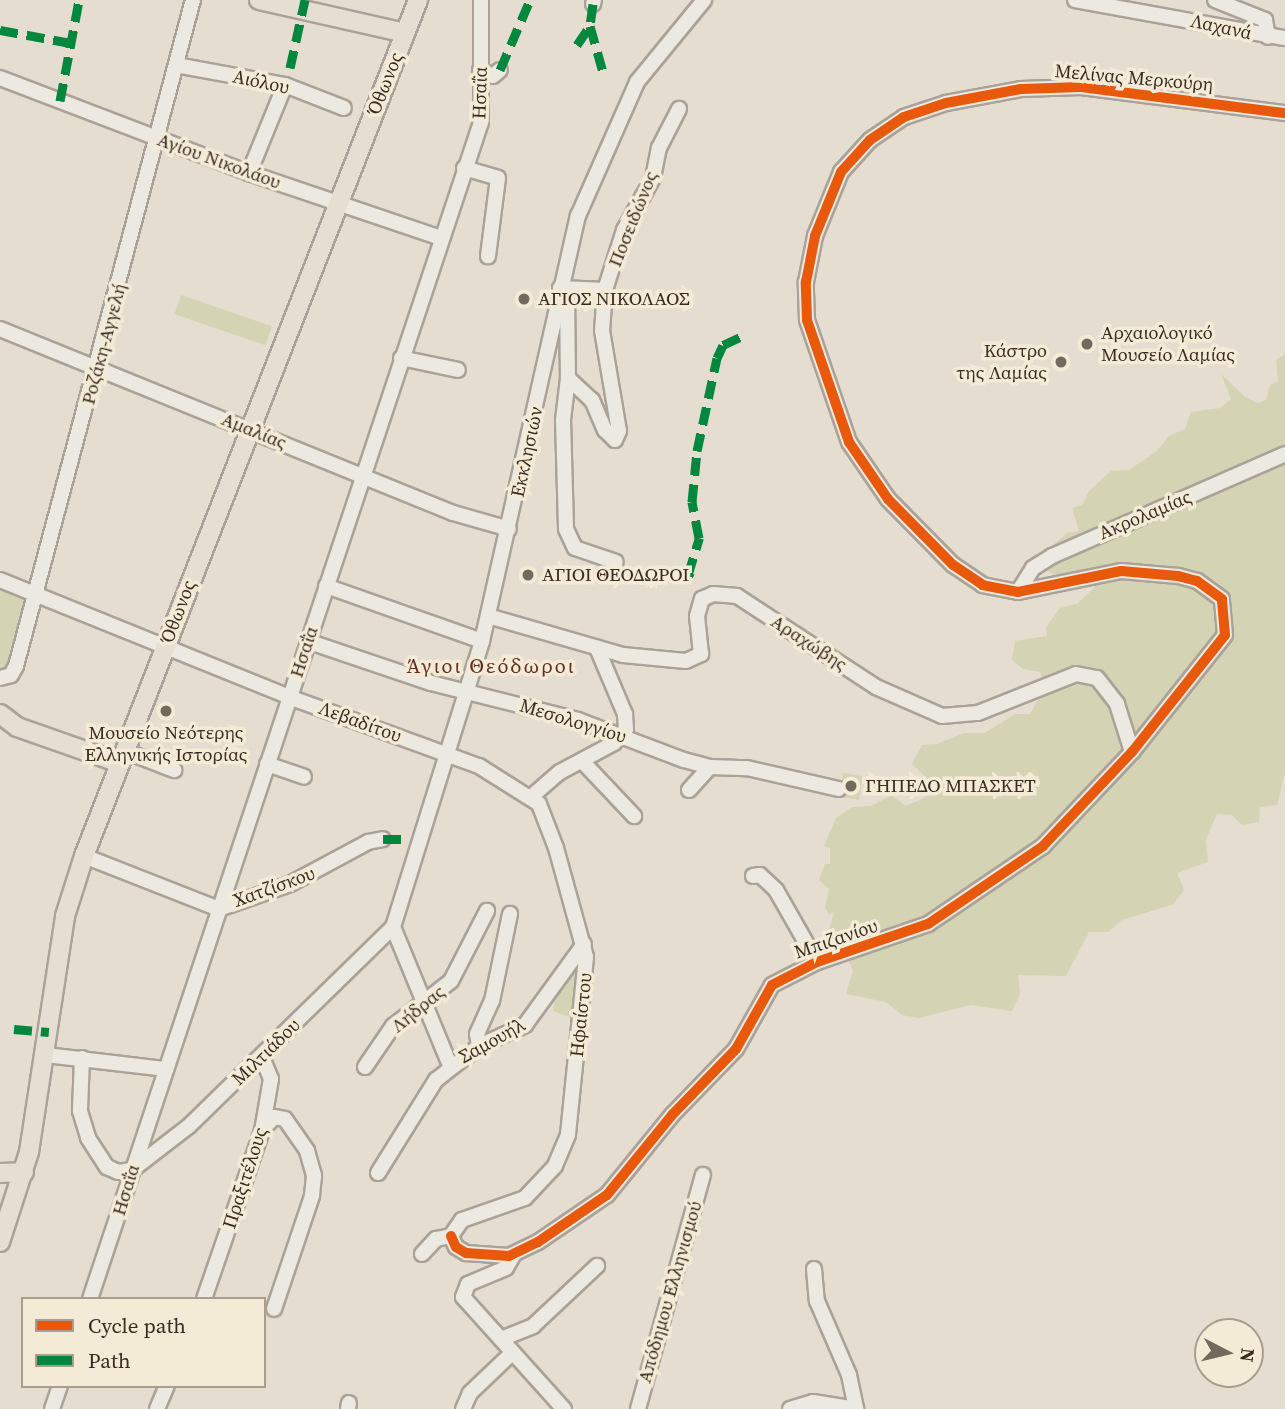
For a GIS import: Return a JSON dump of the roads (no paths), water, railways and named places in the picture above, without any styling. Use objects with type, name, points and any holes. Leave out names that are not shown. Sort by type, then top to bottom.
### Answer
[{"type":"main road","points":[[259,0],[405,33]]},
{"type":"main road","name":"Όθωνος","points":[[0,1242],[23,1172],[46,1055],[65,916],[84,856],[418,0]]},
{"type":"main road","points":[[2,719],[122,757]]},
{"type":"main road","points":[[0,1173],[23,1172]]},
{"type":"street","name":"Ροζάκη-Αγγελή","points":[[0,678],[15,671],[99,368],[193,0]]},
{"type":"street","name":"Ησαΐα","points":[[91,1297],[440,238],[481,122],[481,0]]},
{"type":"street","name":"Εκκλησιών","points":[[393,927],[449,754],[482,640],[584,201],[634,88],[704,0]]},
{"type":"street","name":"Λαχανά","points":[[1075,0],[1285,38]]},
{"type":"street","points":[[1215,0],[1265,20],[1268,37]]},
{"type":"street","name":"Αιόλου","points":[[176,65],[285,85],[344,108]]},
{"type":"street","points":[[480,70],[493,76],[500,70]]},
{"type":"street","name":"Αγίου Νικολάου","points":[[0,78],[249,173],[440,238]]},
{"type":"street","points":[[249,173],[285,85]]},
{"type":"street","name":"Μελίνας Μερκούρη","points":[[1051,585],[1018,592],[990,588],[971,579],[928,541],[876,484],[838,419],[814,352],[805,307],[815,236],[835,180],[870,140],[904,117],[996,92],[1081,87],[1285,113]]},
{"type":"street","name":"Ποσειδώνος","points":[[568,378],[593,400],[605,430],[615,440],[619,431],[603,331],[605,290],[624,230],[653,178],[662,139],[679,109]]},
{"type":"street","points":[[464,168],[498,178],[488,256]]},
{"type":"street","points":[[605,290],[563,288],[568,378],[563,420],[566,529],[575,548],[616,562]]},
{"type":"street","name":"Αμαλίας","points":[[0,329],[480,523],[510,524]]},
{"type":"street","points":[[401,358],[458,370]]},
{"type":"street","name":"Ακρολαμίας","points":[[1018,592],[1033,568],[1052,556],[1285,454]]},
{"type":"street","name":"Μπιζανίου","points":[[501,1339],[471,1310],[464,1290],[506,1268],[514,1254],[613,1190],[672,1115],[736,1049],[772,985],[817,962],[928,924],[969,900],[1043,846],[1132,752],[1223,638],[1226,621],[1222,599],[1197,581],[1147,572],[1121,571],[1051,585]]},
{"type":"street","name":"Λεβαδίτου","points":[[0,580],[289,697],[449,754]]},
{"type":"street","points":[[326,586],[482,640]]},
{"type":"street","name":"Αραχώβης","points":[[488,615],[597,648],[673,662],[695,660],[702,648],[698,605],[713,594],[737,596],[876,687],[942,716],[978,713],[1076,674],[1097,678],[1117,704],[1132,752]]},
{"type":"street","name":"Μεσολογγίου","points":[[307,641],[467,692],[622,735],[709,767],[747,768],[839,789]]},
{"type":"street","points":[[531,797],[548,780],[622,735],[625,713],[603,654],[597,648]]},
{"type":"street","name":"Ηφαίστου","points":[[422,1254],[436,1239],[451,1236],[462,1220],[517,1203],[559,1159],[568,1135],[586,979],[584,944],[544,814],[531,797],[491,771],[449,754]]},
{"type":"street","points":[[122,757],[174,770]]},
{"type":"street","points":[[582,761],[634,816]]},
{"type":"street","points":[[267,764],[304,777]]},
{"type":"street","points":[[689,790],[709,767]]},
{"type":"street","name":"Χατζίσκου","points":[[84,856],[219,909],[290,884],[368,842],[383,839]]},
{"type":"street","points":[[753,876],[760,875],[776,890],[817,962]]},
{"type":"street","name":"Λήδρας","points":[[365,1067],[393,1026],[451,981],[487,911]]},
{"type":"street","points":[[479,1045],[477,1034],[495,990],[510,914]]},
{"type":"street","points":[[393,927],[450,1065]]},
{"type":"street","name":"Μιλτιάδου","points":[[132,1170],[189,1126],[393,927]]},
{"type":"street","name":"Σαμουήλ","points":[[378,1173],[450,1065],[479,1045],[511,1035],[530,1020],[584,944]]},
{"type":"street","points":[[46,1055],[166,1069]]},
{"type":"street","name":"Πραξιτέλους","points":[[205,1297],[261,1131],[271,1079],[262,1057]]},
{"type":"street","points":[[82,1058],[80,1111],[90,1142],[107,1167],[118,1172],[132,1170]]},
{"type":"street","points":[[261,1131],[274,1117],[285,1119],[307,1151],[314,1176],[312,1196],[274,1309]]},
{"type":"street","name":"Απόδημου Ελληνισμού","points":[[638,1409],[703,1175]]},
{"type":"street","points":[[451,1236],[456,1247],[466,1253],[491,1257],[514,1254]]},
{"type":"street","points":[[564,1409],[501,1339],[533,1326],[597,1266]]},
{"type":"street","points":[[790,1409],[813,1402],[856,1409],[849,1375],[817,1301],[814,1269]]},
{"type":"street","points":[[465,1407],[513,1352]]},
{"type":"street","points":[[52,1409],[59,1388]]},
{"type":"street","points":[[157,1409],[166,1388]]},
{"type":"place","name":"ΑΓΙΟΣ ΝΙΚΟΛΑΟΣ","points":[[524,299]]},
{"type":"place","name":"Αρχαιολογικό Μουσείο Λαμίας","points":[[1087,344]]},
{"type":"place","name":"Κάστρο της Λαμίας","points":[[1061,362]]},
{"type":"place","name":"ΑΓΙΟΙ ΘΕΟΔΩΡΟΙ","points":[[528,575]]},
{"type":"place","name":"Μουσείο Νεότερης Ελληνικής Ιστορίας","points":[[166,711]]},
{"type":"place","name":"ΓΗΠΕΔΟ ΜΠΑΣΚΕΤ","points":[[851,786]]},
{"type":"district","name":"Άγιοι Θεόδωροι","points":[[491,666]]}]
